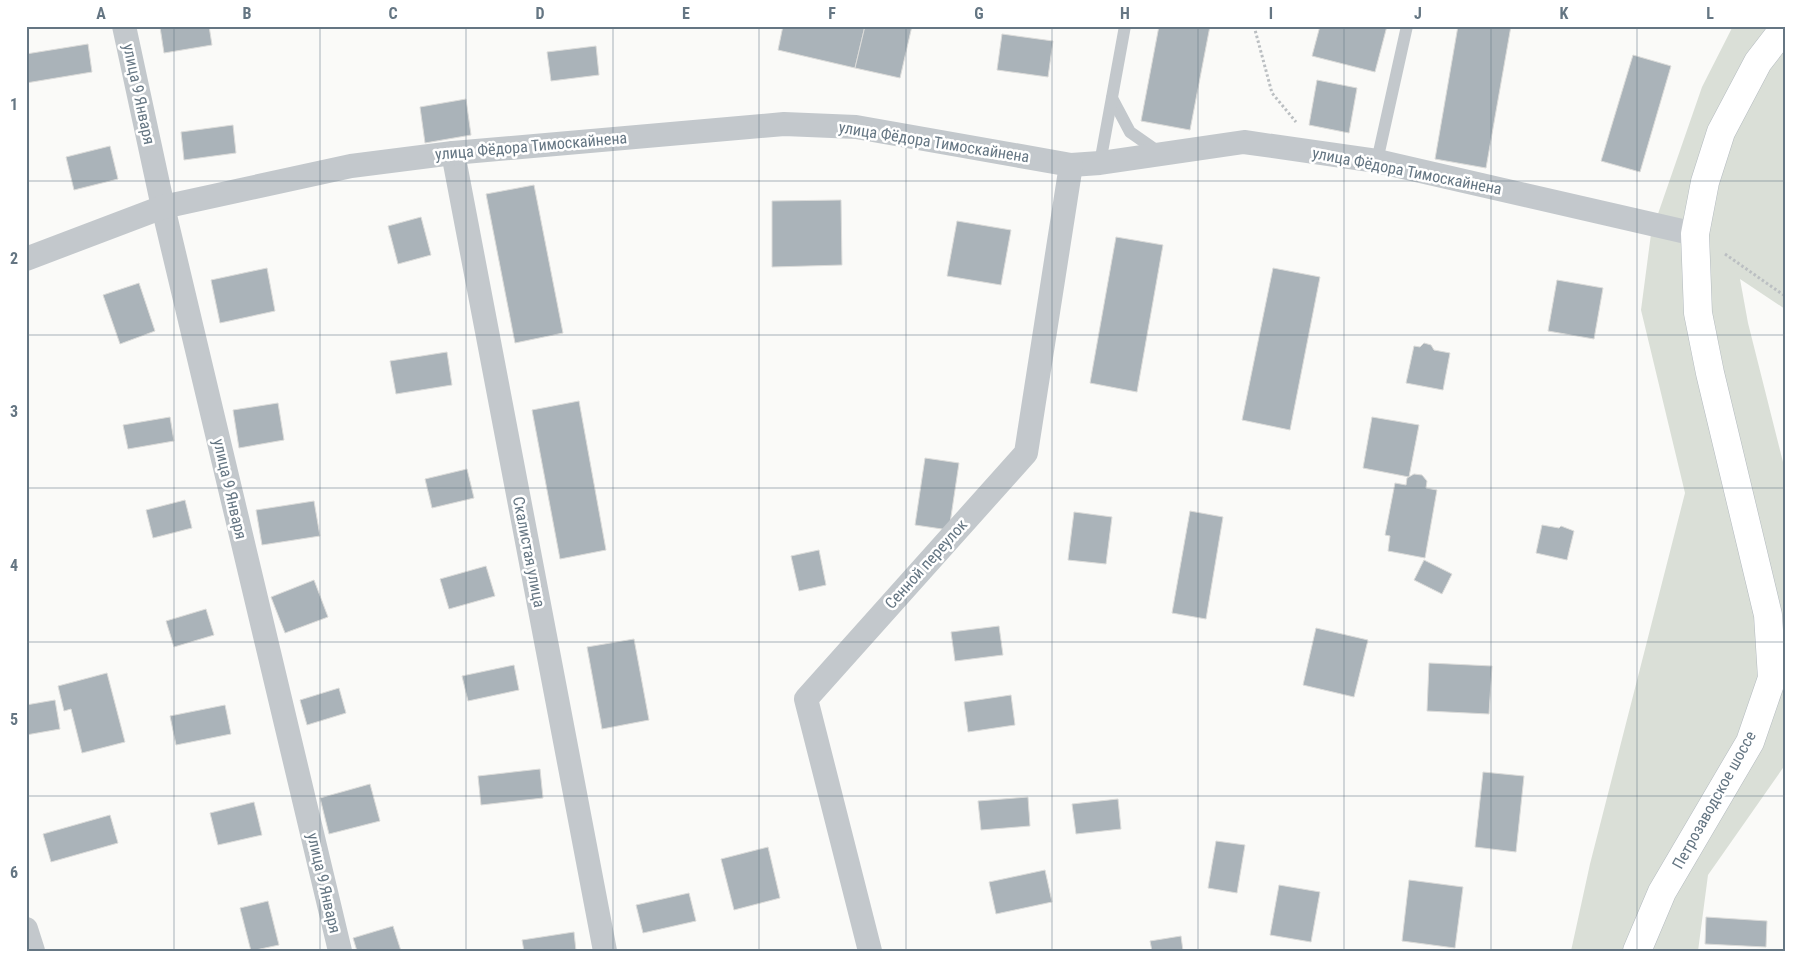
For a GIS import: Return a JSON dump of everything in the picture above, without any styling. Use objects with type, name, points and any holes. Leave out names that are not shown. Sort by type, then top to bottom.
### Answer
[{"type":"main road","name":"Петрозаводское шоссе","points":[[1637,951],[1662,892],[1750,742],[1772,678],[1777,616],[1710,373],[1698,314],[1695,234],[1705,182],[1721,132],[1758,62],[1785,27]]},
{"type":"street","name":"улица 9 Января","points":[[124,26],[163,207],[340,951]]},
{"type":"street","name":"улица Фёдора Тимоскайнена","points":[[26,259],[163,207],[350,166],[453,152],[784,124],[856,127],[1071,165],[1100,163],[1244,142],[1377,161],[1695,234]]},
{"type":"street","name":"Скалистая улица","points":[[453,152],[605,951]]},
{"type":"street","name":"Сенной переулок","points":[[870,951],[806,699],[1026,453],[1071,165]]},
{"type":"street","points":[[26,929],[33,951]]},
{"type":"lane","points":[[1100,163],[1125,26]]},
{"type":"lane","points":[[1377,161],[1407,26]]},
{"type":"lane","points":[[1112,98],[1130,132],[1161,154]]},
{"type":"path","points":[[1254,26],[1272,94],[1322,152]]},
{"type":"path","points":[[1695,234],[1785,296]]},
{"type":"shaded area","points":[[1733,26],[1785,26],[1785,309],[1740,279],[1748,323],[1785,470],[1785,765],[1708,875],[1698,951],[1571,951],[1590,864],[1685,493],[1641,310],[1651,234],[1702,87]]},
{"type":"building","points":[[209,26],[212,45],[164,53],[160,27]]},
{"type":"building","points":[[783,26],[865,26],[855,68],[778,50]]},
{"type":"building","points":[[865,26],[912,26],[900,78],[855,68]]},
{"type":"building","points":[[1159,26],[1210,26],[1190,130],[1141,121]]},
{"type":"building","points":[[1320,26],[1387,26],[1375,72],[1312,56]]},
{"type":"building","points":[[1458,26],[1511,26],[1486,168],[1435,159]]},
{"type":"building","points":[[1002,34],[1053,41],[1048,77],[997,70]]},
{"type":"building","points":[[88,44],[92,72],[26,83],[26,54]]},
{"type":"building","points":[[596,46],[599,75],[551,81],[547,52]]},
{"type":"building","points":[[1633,55],[1671,66],[1640,172],[1601,161]]},
{"type":"building","points":[[1317,80],[1357,88],[1349,133],[1309,125]]},
{"type":"building","points":[[466,99],[471,135],[425,143],[420,107]]},
{"type":"building","points":[[233,125],[236,153],[184,160],[181,132]]},
{"type":"building","points":[[110,146],[118,179],[74,190],[66,157]]},
{"type":"building","points":[[534,185],[563,333],[515,343],[486,194]]},
{"type":"building","points":[[841,200],[842,265],[772,267],[772,201]]},
{"type":"building","points":[[421,217],[431,255],[398,264],[388,226]]},
{"type":"building","points":[[957,221],[1011,230],[1001,285],[947,276]]},
{"type":"building","points":[[1116,237],[1163,245],[1137,392],[1090,383]]},
{"type":"building","points":[[267,268],[275,311],[220,323],[211,280]]},
{"type":"building","points":[[1273,268],[1320,277],[1290,430],[1242,420]]},
{"type":"building","points":[[1557,280],[1603,288],[1594,339],[1548,331]]},
{"type":"building","points":[[139,283],[155,331],[120,344],[103,295]]},
{"type":"building","points":[[1424,343],[1431,345],[1434,350],[1450,353],[1443,390],[1406,383],[1414,346],[1420,347]]},
{"type":"building","points":[[447,352],[452,385],[396,394],[390,361]]},
{"type":"building","points":[[579,401],[606,550],[560,559],[532,410]]},
{"type":"building","points":[[278,403],[284,440],[239,448],[233,410]]},
{"type":"building","points":[[170,417],[174,441],[128,449],[123,425]]},
{"type":"building","points":[[1372,417],[1419,425],[1409,477],[1363,468]]},
{"type":"building","points":[[925,458],[959,463],[949,530],[915,525]]},
{"type":"building","points":[[467,469],[474,498],[432,508],[425,479]]},
{"type":"building","points":[[1414,474],[1422,475],[1427,481],[1426,488],[1437,490],[1425,558],[1388,551],[1390,536],[1385,535],[1395,483],[1406,485],[1407,478]]},
{"type":"building","points":[[185,500],[192,528],[153,538],[146,510]]},
{"type":"building","points":[[314,501],[320,536],[262,545],[256,510]]},
{"type":"building","points":[[1190,511],[1223,517],[1206,619],[1172,613]]},
{"type":"building","points":[[1074,512],[1112,517],[1106,564],[1068,560]]},
{"type":"building","points":[[1542,525],[1559,528],[1561,526],[1574,531],[1567,560],[1536,553]]},
{"type":"building","points":[[819,550],[826,585],[799,591],[791,556]]},
{"type":"building","points":[[1424,560],[1452,574],[1442,594],[1414,580]]},
{"type":"building","points":[[486,566],[495,596],[449,609],[440,579]]},
{"type":"building","points":[[314,580],[328,617],[285,633],[271,597]]},
{"type":"building","points":[[206,609],[214,635],[174,647],[166,621]]},
{"type":"building","points":[[999,626],[1003,655],[955,661],[951,632]]},
{"type":"building","points":[[1316,628],[1368,640],[1354,697],[1303,685]]},
{"type":"building","points":[[634,639],[649,720],[602,729],[587,647]]},
{"type":"building","points":[[1429,663],[1492,666],[1489,714],[1427,711]]},
{"type":"building","points":[[514,665],[519,690],[468,701],[462,676]]},
{"type":"building","points":[[107,673],[125,742],[82,753],[71,709],[64,711],[58,686]]},
{"type":"building","points":[[339,688],[346,713],[307,725],[300,700]]},
{"type":"building","points":[[1011,695],[1015,725],[968,732],[964,702]]},
{"type":"building","points":[[55,700],[60,729],[26,735],[26,705]]},
{"type":"building","points":[[225,705],[231,734],[176,745],[170,716]]},
{"type":"building","points":[[540,769],[543,798],[481,805],[478,776]]},
{"type":"building","points":[[1483,772],[1524,776],[1516,852],[1475,847]]},
{"type":"building","points":[[370,784],[380,821],[329,834],[320,798]]},
{"type":"building","points":[[1028,797],[1030,826],[981,830],[978,801]]},
{"type":"building","points":[[1118,799],[1121,829],[1076,834],[1072,804]]},
{"type":"building","points":[[254,802],[262,835],[218,845],[210,813]]},
{"type":"building","points":[[110,815],[118,843],[51,862],[43,834]]},
{"type":"building","points":[[1216,841],[1245,845],[1237,893],[1208,888]]},
{"type":"building","points":[[768,847],[780,898],[734,910],[721,859]]},
{"type":"building","points":[[1045,870],[1052,902],[996,914],[989,882]]},
{"type":"building","points":[[1409,880],[1463,887],[1455,948],[1402,941]]},
{"type":"building","points":[[1279,885],[1320,892],[1311,942],[1270,935]]},
{"type":"building","points":[[689,893],[696,921],[643,933],[636,905]]},
{"type":"building","points":[[268,901],[279,945],[251,951],[240,908]]},
{"type":"building","points":[[1706,917],[1767,921],[1766,947],[1705,944]]},
{"type":"building","points":[[393,926],[401,951],[357,951],[353,938]]},
{"type":"building","points":[[574,932],[576,951],[524,951],[522,940]]},
{"type":"building","points":[[1181,936],[1183,951],[1152,951],[1150,941]]}]
